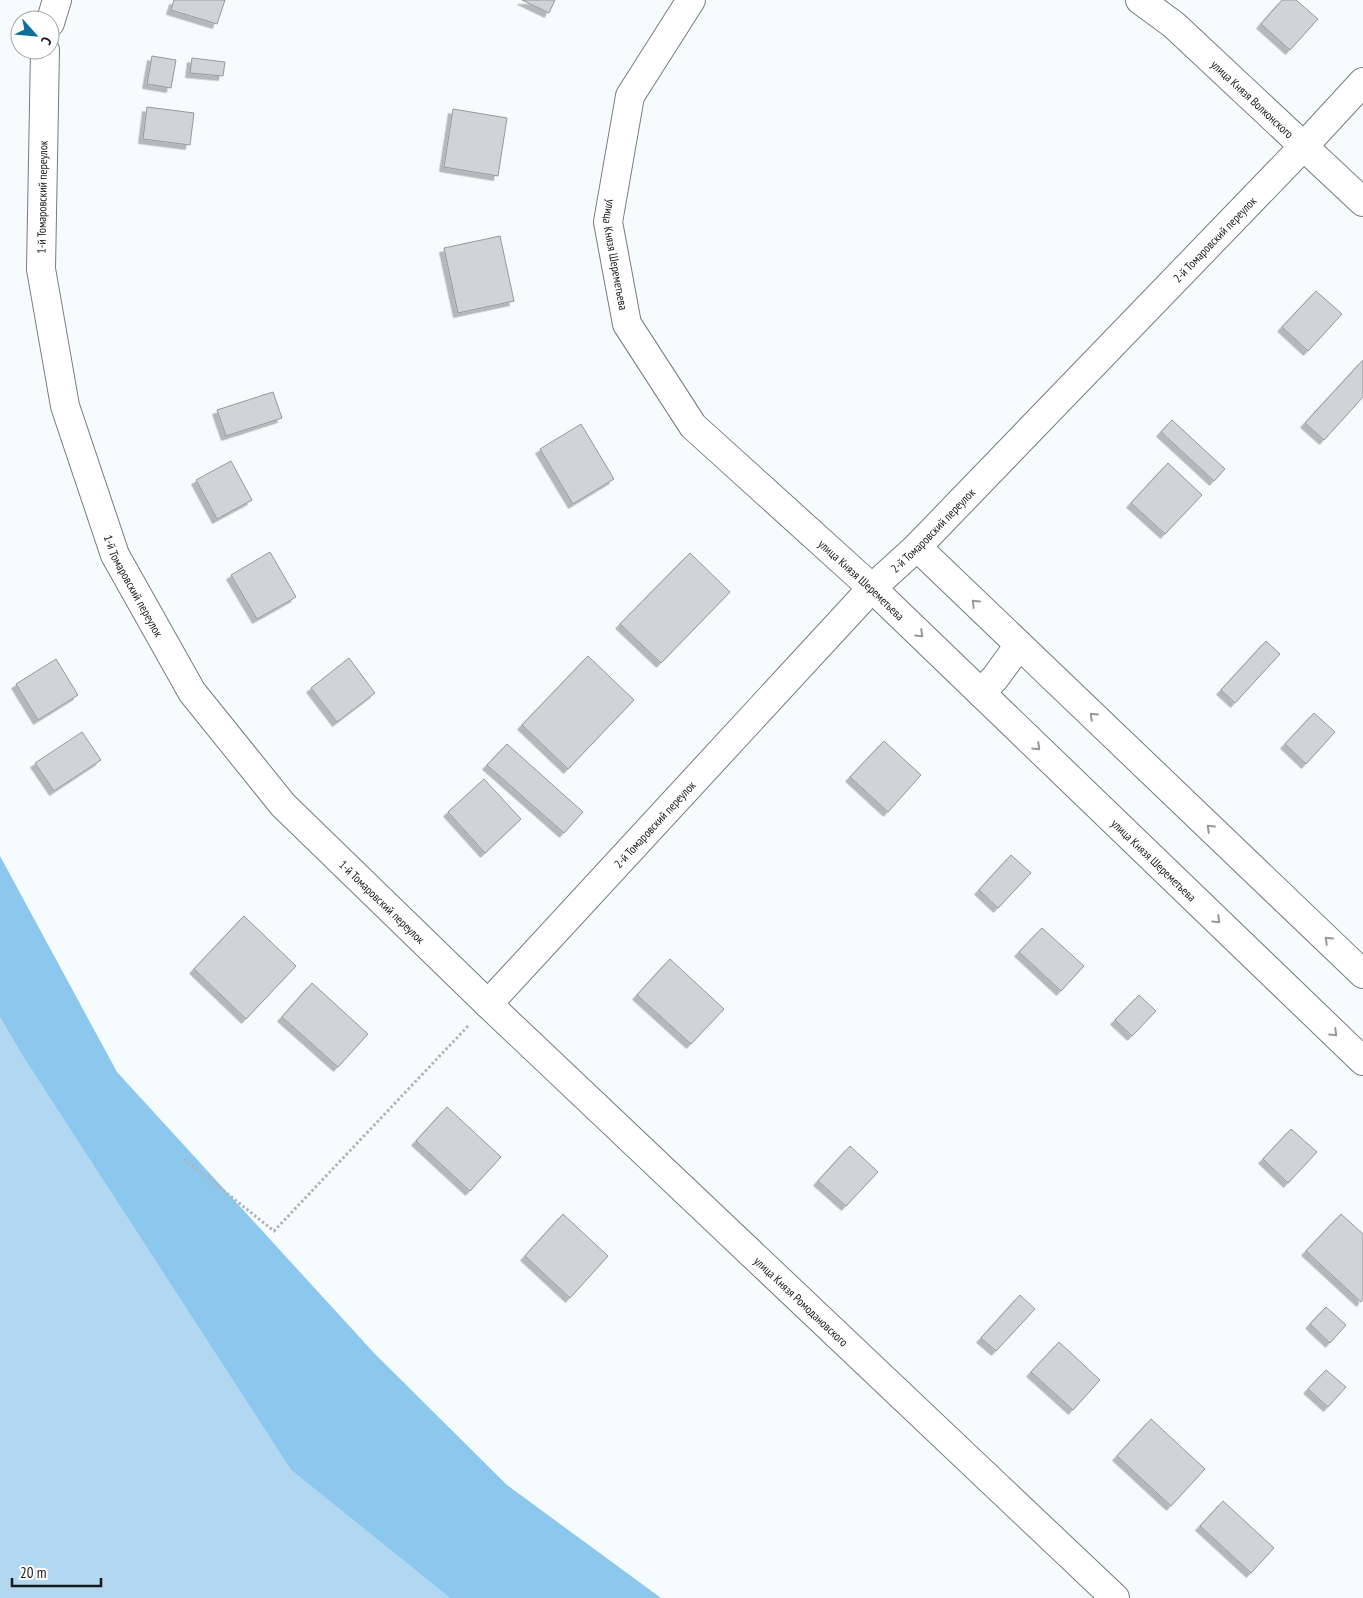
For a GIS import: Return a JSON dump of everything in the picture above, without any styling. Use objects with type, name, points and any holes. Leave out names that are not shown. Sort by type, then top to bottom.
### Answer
[{"type":"street","name":"улица Князя Шереметьева","points":[[691,0],[630,96],[608,222],[627,324],[693,426],[872,588],[1363,1061]]},
{"type":"street","name":"улица Князя Волконского","points":[[1140,0],[1174,25],[1363,202]]},
{"type":"street","name":"1-й Томаровский переулок","points":[[45,60],[41,269],[65,406],[115,554],[192,692],[283,805],[488,1004]]},
{"type":"street","name":"2-й Томаровский переулок","points":[[488,1004],[872,588],[916,547],[1304,146],[1363,82]]},
{"type":"street","points":[[916,547],[1363,974]]},
{"type":"street","points":[[981,692],[995,678],[1019,645]]},
{"type":"street","name":"улица Князя Ромодановского","points":[[488,1004],[1115,1598]]},
{"type":"path","points":[[184,1159],[274,1231],[488,1004]]},
{"type":"shaded area","points":[[0,856],[117,1072],[374,1353],[507,1485],[661,1598],[450,1598],[291,1470],[22,1055],[0,1017]]},
{"type":"shaded area","points":[[0,1017],[22,1055],[291,1470],[450,1598],[0,1598]]},
{"type":"building","points":[[174,0],[225,0],[217,24],[171,10]]},
{"type":"building","points":[[522,0],[555,0],[549,13]]},
{"type":"building","points":[[1282,0],[1296,0],[1318,19],[1290,50],[1261,24]]},
{"type":"building","points":[[152,56],[176,60],[171,88],[147,84]]},
{"type":"building","points":[[192,58],[225,62],[223,76],[190,73]]},
{"type":"building","points":[[147,107],[194,113],[190,145],[143,139]]},
{"type":"building","points":[[453,109],[507,118],[498,176],[444,167]]},
{"type":"building","points":[[500,236],[514,301],[458,313],[444,248]]},
{"type":"building","points":[[1316,291],[1342,314],[1308,351],[1282,327]]},
{"type":"building","points":[[1363,360],[1363,397],[1324,440],[1305,423]]},
{"type":"building","points":[[273,392],[282,418],[226,436],[217,410]]},
{"type":"building","points":[[1172,420],[1225,469],[1214,481],[1161,432]]},
{"type":"building","points":[[581,424],[614,479],[573,504],[540,449]]},
{"type":"building","points":[[231,461],[252,500],[217,519],[196,480]]},
{"type":"building","points":[[1168,463],[1202,495],[1165,534],[1131,503]]},
{"type":"building","points":[[270,552],[296,597],[257,619],[231,575]]},
{"type":"building","points":[[690,553],[730,592],[661,663],[620,624]]},
{"type":"building","points":[[1266,641],[1280,654],[1235,703],[1221,690]]},
{"type":"building","points":[[588,656],[634,700],[568,769],[522,725]]},
{"type":"building","points":[[349,658],[375,693],[337,722],[311,688]]},
{"type":"building","points":[[56,659],[78,695],[38,720],[16,684]]},
{"type":"building","points":[[1314,713],[1335,732],[1306,764],[1285,744]]},
{"type":"building","points":[[82,732],[101,760],[54,791],[35,763]]},
{"type":"building","points":[[884,741],[921,775],[888,812],[850,777]]},
{"type":"building","points":[[507,744],[583,812],[564,833],[487,765]]},
{"type":"building","points":[[484,779],[521,819],[485,853],[448,812]]},
{"type":"building","points":[[1011,855],[1031,873],[998,908],[979,890]]},
{"type":"building","points":[[244,916],[296,966],[246,1019],[194,969]]},
{"type":"building","points":[[1042,928],[1084,966],[1061,991],[1019,952]]},
{"type":"building","points":[[670,959],[724,1009],[691,1044],[637,995]]},
{"type":"building","points":[[312,983],[368,1034],[338,1067],[282,1017]]},
{"type":"building","points":[[1139,995],[1156,1011],[1132,1036],[1115,1020]]},
{"type":"building","points":[[447,1107],[501,1157],[470,1191],[416,1141]]},
{"type":"building","points":[[1291,1129],[1317,1152],[1288,1183],[1263,1159]]},
{"type":"building","points":[[850,1146],[878,1172],[846,1206],[818,1181]]},
{"type":"building","points":[[563,1214],[608,1256],[570,1298],[525,1256]]},
{"type":"building","points":[[1341,1214],[1363,1234],[1363,1299],[1361,1302],[1306,1251]]},
{"type":"building","points":[[1020,1295],[1035,1309],[996,1351],[981,1338]]},
{"type":"building","points":[[1326,1307],[1346,1325],[1330,1343],[1310,1324]]},
{"type":"building","points":[[1059,1342],[1100,1380],[1073,1410],[1031,1372]]},
{"type":"building","points":[[1326,1370],[1346,1387],[1328,1407],[1308,1389]]},
{"type":"building","points":[[1151,1419],[1205,1469],[1171,1506],[1117,1456]]},
{"type":"building","points":[[1223,1501],[1274,1548],[1251,1573],[1200,1526]]}]
